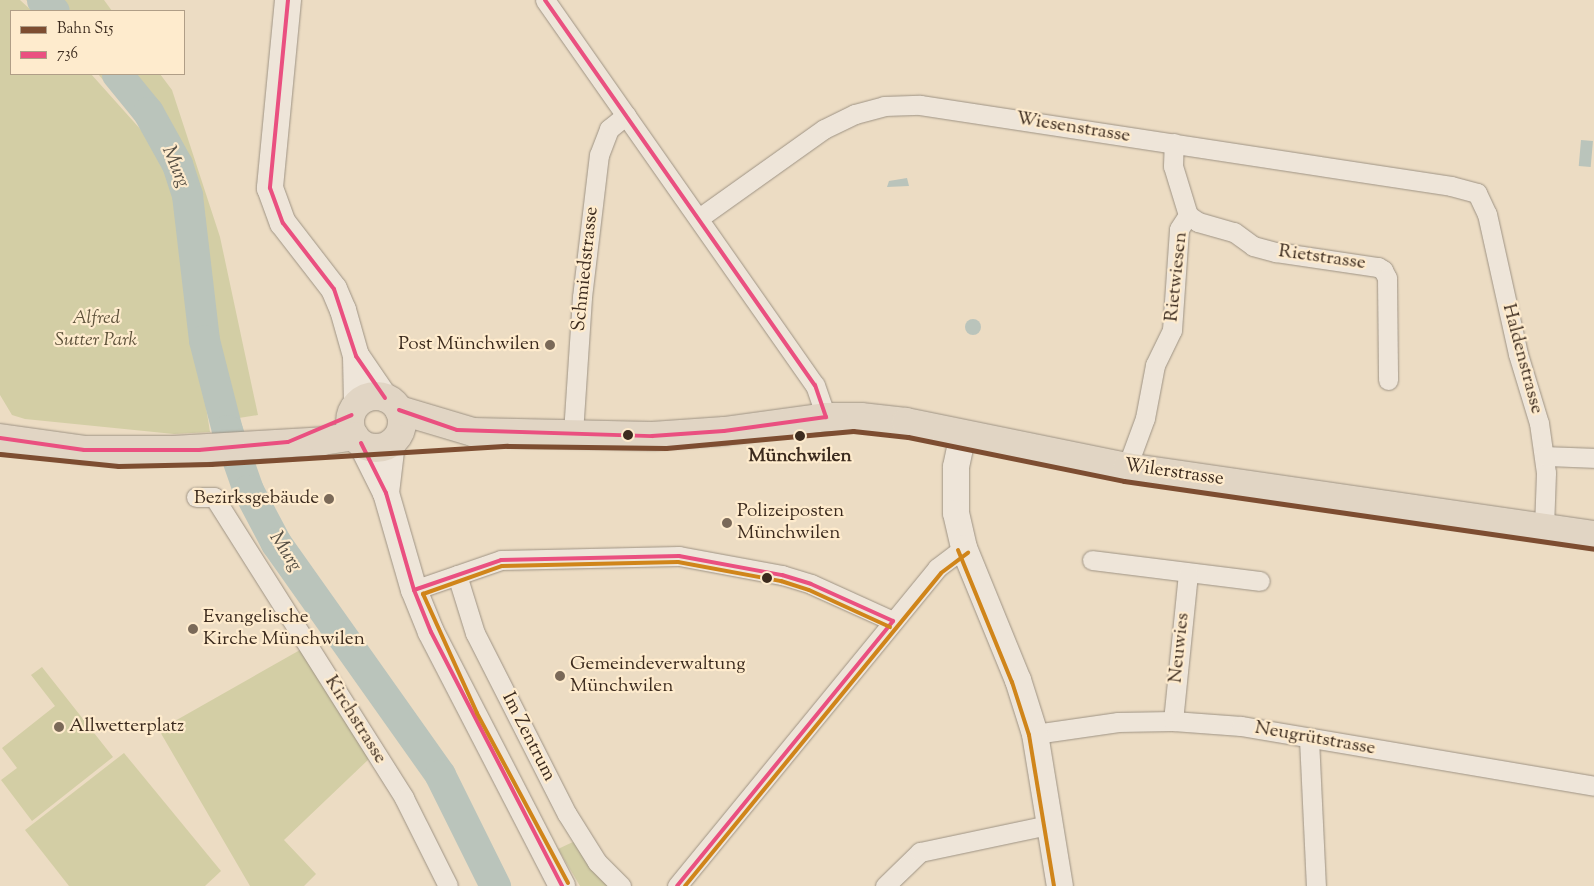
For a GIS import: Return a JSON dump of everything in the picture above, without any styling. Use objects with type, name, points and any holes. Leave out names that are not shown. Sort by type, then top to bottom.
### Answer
[{"type":"main road","points":[[288,0],[270,188],[283,223],[334,289],[356,356],[393,422],[386,494]]},
{"type":"main road","points":[[356,356],[356,425],[386,494],[414,590],[472,716],[562,886]]},
{"type":"main road","points":[[0,438],[84,450],[198,450],[288,442],[356,425],[370,397],[393,422]]},
{"type":"main road","name":"Wilerstrasse","points":[[393,422],[457,430],[573,434],[670,434],[826,417],[906,422],[1128,467],[1594,535]]},
{"type":"main road","points":[[356,425],[376,448],[393,422]]},
{"type":"main road","points":[[963,434],[956,467],[955,500],[964,548],[1018,680],[1035,734],[1048,825],[1060,886]]},
{"type":"street","points":[[545,0],[815,385],[826,417]]},
{"type":"street","name":"Wiesenstrasse","points":[[699,218],[824,129],[855,114],[884,106],[920,105],[971,111],[1451,186],[1477,193]]},
{"type":"street","name":"Schmiedstrasse","points":[[573,434],[582,297],[598,155],[609,129],[626,115]]},
{"type":"street","name":"Rietwiesen","points":[[1128,467],[1145,418],[1155,365],[1172,330],[1179,229],[1188,215],[1173,166],[1174,143]]},
{"type":"street","name":"Haldenstrasse","points":[[1477,193],[1487,214],[1518,354],[1539,423],[1545,456],[1544,528]]},
{"type":"street","name":"Rietstrasse","points":[[1188,215],[1198,222],[1228,230],[1253,246],[1383,270],[1387,278],[1388,380]]},
{"type":"street","points":[[1545,456],[1594,458]]},
{"type":"street","name":"Kirchstrasse","points":[[196,497],[214,497],[404,798],[448,886]]},
{"type":"street","points":[[677,886],[944,560],[964,548]]},
{"type":"street","points":[[414,590],[501,560],[648,554],[688,557],[782,575],[819,587],[893,621]]},
{"type":"street","points":[[1092,560],[1188,574],[1260,581]]},
{"type":"street","name":"Neuwies","points":[[1173,721],[1188,574]]},
{"type":"street","name":"Im Zentrum","points":[[457,575],[476,633],[567,814],[597,862],[622,886]]},
{"type":"street","name":"Neugrütstrasse","points":[[1035,734],[1118,722],[1173,721],[1241,726],[1594,786]]},
{"type":"street","points":[[1309,739],[1316,886]]},
{"type":"street","points":[[885,886],[920,852],[1048,825]]},
{"type":"green space","name":"Alfred Sutter Park","points":[[0,0],[20,0],[31,10],[10,10],[10,75],[92,75],[167,159],[210,432],[174,434],[25,419],[12,415],[0,395]]},
{"type":"green space","points":[[26,0],[104,0],[111,10],[38,10]]},
{"type":"green space","points":[[99,75],[161,75],[172,90],[220,237],[258,415],[214,422],[169,158]]},
{"type":"green space","points":[[300,650],[370,758],[284,840],[316,874],[304,886],[250,886],[159,730]]},
{"type":"green space","name":"Allwetterplatz","points":[[42,667],[113,757],[32,821],[1,780],[17,768],[2,748],[55,706],[31,675]]},
{"type":"green space","points":[[124,753],[221,871],[205,886],[69,886],[25,830]]},
{"type":"green space","points":[[575,841],[609,886],[580,886],[558,849]]},
{"type":"shaded area","points":[[1581,140],[1593,141],[1591,167],[1579,166]]},
{"type":"shaded area","points":[[907,178],[909,186],[887,187],[889,181]]},
{"type":"shaded area","points":[[973,319],[981,327],[973,335],[965,327]]},
{"type":"waterway","name":"Murg","points":[[42,0],[53,10]]},
{"type":"waterway","name":"Murg","points":[[118,75],[148,112],[177,164],[187,195],[204,340],[227,430],[248,490],[276,543],[440,775],[495,886]]},
{"type":"rail line","name":"S15","points":[[0,454],[118,466],[211,464],[507,446],[666,448],[853,431],[908,437],[1124,481],[1594,549]]},
{"type":"transit line","name":"736","points":[[288,0],[270,188],[283,223],[334,289],[356,356],[385,398]]},
{"type":"transit line","name":"736","points":[[545,0],[815,385],[826,417]]},
{"type":"transit line","name":"736","points":[[399,410],[457,430],[652,436],[724,431],[826,417]]},
{"type":"transit line","name":"736","points":[[0,438],[84,450],[199,450],[288,442],[352,415]]},
{"type":"transit line","name":"736","points":[[361,443],[386,493],[414,590],[431,632],[562,886]]},
{"type":"transit line","points":[[958,550],[1012,682],[1029,735],[1054,886]]},
{"type":"transit line","points":[[685,886],[941,573],[968,553]]},
{"type":"transit line","name":"736","points":[[414,590],[501,560],[679,556],[782,575],[811,584],[893,621]]},
{"type":"transit line","points":[[568,883],[477,713],[423,594],[502,566],[678,562],[781,581],[809,590],[890,627]]},
{"type":"transit line","name":"736","points":[[677,886],[893,621]]},
{"type":"place","name":"Post Münchwilen","points":[[550,345]]},
{"type":"place","name":"Münchwilen","points":[[800,436]]},
{"type":"place","name":"Bezirksgebäude","points":[[329,499]]},
{"type":"place","name":"Polizeiposten Münchwilen","points":[[727,523]]},
{"type":"place","name":"Evangelische Kirche Münchwilen","points":[[193,629]]},
{"type":"place","name":"Gemeindeverwaltung Münchwilen","points":[[560,676]]},
{"type":"place","name":"Allwetterplatz","points":[[59,727]]}]
